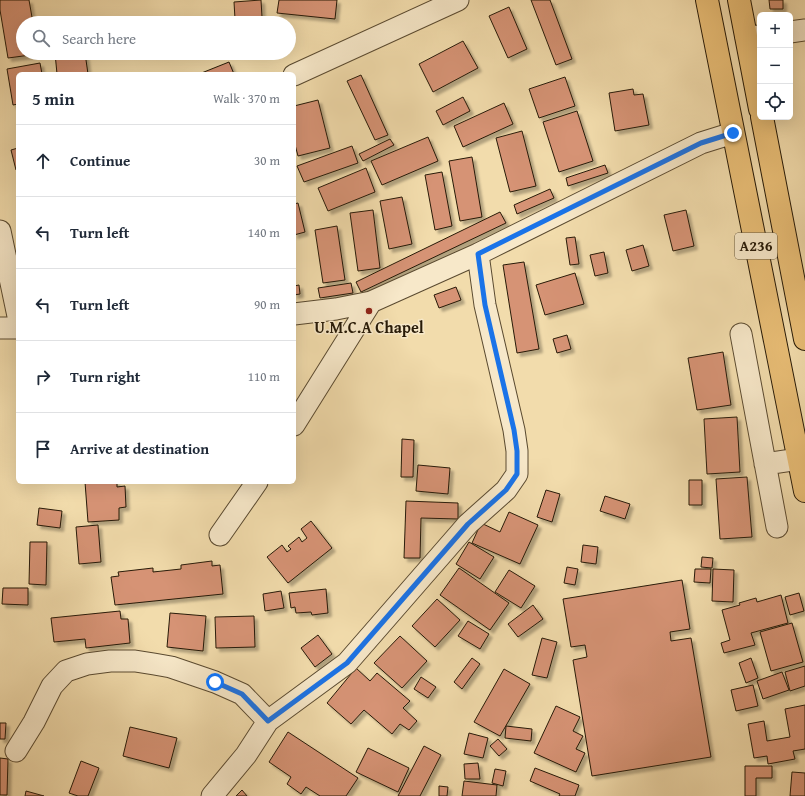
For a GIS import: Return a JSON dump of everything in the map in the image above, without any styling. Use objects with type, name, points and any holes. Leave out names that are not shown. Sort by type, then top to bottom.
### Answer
[{"type":"highway","points":[[739,0],[753,36],[758,84]]},
{"type":"highway","name":"A236","points":[[714,2],[733,133],[805,491]]},
{"type":"highway","name":"A236","points":[[763,120],[805,339]]},
{"type":"street","points":[[296,74],[458,0]]},
{"type":"street","points":[[793,32],[805,30]]},
{"type":"street","points":[[296,314],[336,309],[371,302],[478,254],[701,143],[733,133]]},
{"type":"street","points":[[0,231],[16,307]]},
{"type":"street","points":[[212,796],[246,755],[268,721],[347,663],[468,524],[506,490],[517,474],[517,451],[514,430],[485,305],[478,254]]},
{"type":"street","points":[[296,422],[371,302]]},
{"type":"street","points":[[0,328],[16,328]]},
{"type":"street","points":[[741,334],[777,527]]},
{"type":"street","points":[[765,464],[799,459]]},
{"type":"street","points":[[220,535],[256,484]]},
{"type":"street","points":[[16,751],[34,722],[52,686],[66,671],[87,664],[110,661],[135,661],[171,667],[215,682],[242,694],[268,721]]},
{"type":"building","points":[[0,0],[29,0],[32,16],[16,16],[16,57],[8,58],[0,10]]},
{"type":"building","points":[[261,0],[262,16],[235,16],[234,2]]},
{"type":"building","points":[[279,0],[337,0],[335,19],[277,13]]},
{"type":"building","points":[[531,0],[550,0],[572,59],[556,65]]},
{"type":"building","points":[[769,0],[783,0],[783,9],[770,9]]},
{"type":"building","points":[[509,7],[527,49],[508,58],[489,16]]},
{"type":"building","points":[[463,41],[478,68],[433,92],[419,64]]},
{"type":"building","points":[[56,60],[86,60],[88,72],[57,72]]},
{"type":"building","points":[[229,62],[233,72],[204,72]]},
{"type":"building","points":[[40,63],[42,72],[16,72],[16,104],[13,105],[7,69]]},
{"type":"building","points":[[361,75],[388,135],[375,140],[347,81]]},
{"type":"building","points":[[565,77],[575,106],[539,118],[529,89]]},
{"type":"building","points":[[633,89],[634,95],[643,94],[649,125],[615,131],[609,93]]},
{"type":"building","points":[[463,97],[470,111],[443,125],[436,111]]},
{"type":"building","points":[[318,100],[330,148],[298,156],[296,148],[296,106]]},
{"type":"building","points":[[504,103],[513,124],[463,147],[454,126]]},
{"type":"building","points":[[577,111],[593,161],[559,172],[543,122]]},
{"type":"building","points":[[522,131],[536,186],[510,192],[496,138]]},
{"type":"building","points":[[428,137],[438,161],[382,185],[371,161]]},
{"type":"building","points":[[390,139],[394,145],[363,161],[359,154]]},
{"type":"building","points":[[352,146],[358,163],[304,182],[297,166]]},
{"type":"building","points":[[16,149],[16,170],[11,150]]},
{"type":"building","points":[[472,157],[482,217],[460,221],[449,161]]},
{"type":"building","points":[[605,165],[608,173],[568,186],[566,178]]},
{"type":"building","points":[[366,168],[375,192],[328,211],[318,188]]},
{"type":"building","points":[[442,172],[452,226],[435,230],[425,175]]},
{"type":"building","points":[[550,189],[554,198],[517,214],[514,205]]},
{"type":"building","points":[[402,197],[412,244],[389,249],[380,201]]},
{"type":"building","points":[[298,203],[305,232],[296,234],[296,204]]},
{"type":"building","points":[[373,210],[380,268],[358,271],[350,213]]},
{"type":"building","points":[[686,210],[694,246],[673,251],[664,215]]},
{"type":"building","points":[[500,212],[506,223],[361,292],[356,282]]},
{"type":"building","points":[[337,226],[345,280],[323,283],[315,230]]},
{"type":"building","points":[[575,237],[579,264],[570,265],[566,238]]},
{"type":"building","points":[[643,245],[649,266],[632,271],[626,250]]},
{"type":"building","points":[[604,252],[608,273],[595,276],[590,255]]},
{"type":"building","points":[[524,262],[539,349],[517,353],[503,265]]},
{"type":"building","points":[[575,273],[584,304],[545,315],[536,285]]},
{"type":"building","points":[[351,283],[353,293],[320,298],[318,288]]},
{"type":"building","points":[[299,285],[300,294],[296,295],[296,286]]},
{"type":"building","points":[[456,287],[461,300],[439,308],[434,295]]},
{"type":"building","points":[[567,335],[571,349],[557,353],[553,339]]},
{"type":"building","points":[[723,352],[731,405],[697,410],[688,358]]},
{"type":"building","points":[[737,417],[740,472],[707,474],[704,419]]},
{"type":"building","points":[[402,439],[414,440],[413,477],[401,477]]},
{"type":"building","points":[[418,465],[450,468],[448,494],[416,491]]},
{"type":"building","points":[[747,477],[752,537],[720,539],[716,479]]},
{"type":"building","points":[[689,480],[702,480],[702,505],[689,505]]},
{"type":"building","points":[[85,484],[117,484],[117,487],[125,486],[126,507],[119,508],[119,520],[88,522]]},
{"type":"building","points":[[546,490],[560,494],[552,522],[537,517]]},
{"type":"building","points":[[605,496],[630,504],[625,519],[600,511]]},
{"type":"building","points":[[406,501],[458,503],[458,519],[421,518],[420,558],[404,558]]},
{"type":"building","points":[[39,508],[62,511],[60,528],[37,525]]},
{"type":"building","points":[[509,512],[538,525],[520,564],[472,543],[481,523],[500,532]]},
{"type":"building","points":[[311,521],[332,548],[288,583],[267,557],[282,545],[287,552],[291,549],[288,546],[299,537],[302,542],[307,538],[301,529]]},
{"type":"building","points":[[98,525],[101,562],[79,564],[76,527]]},
{"type":"building","points":[[30,542],[47,542],[46,585],[29,584]]},
{"type":"building","points":[[469,542],[494,557],[480,579],[456,564]]},
{"type":"building","points":[[583,545],[598,547],[596,564],[581,562]]},
{"type":"building","points":[[702,557],[713,558],[712,568],[701,567]]},
{"type":"building","points":[[212,561],[212,566],[220,565],[223,594],[115,605],[111,577],[119,576],[118,572],[153,568],[153,572],[181,569],[181,565]]},
{"type":"building","points":[[567,567],[578,569],[575,585],[564,583]]},
{"type":"building","points":[[459,568],[509,603],[490,630],[440,595]]},
{"type":"building","points":[[695,569],[711,569],[710,583],[694,582]]},
{"type":"building","points":[[713,569],[734,570],[733,602],[712,601]]},
{"type":"building","points":[[509,570],[535,586],[521,608],[495,592]]},
{"type":"building","points":[[682,580],[690,629],[670,632],[671,641],[691,638],[711,757],[592,776],[573,660],[587,657],[585,645],[571,647],[563,599]]},
{"type":"building","points":[[3,588],[28,588],[28,605],[2,604]]},
{"type":"building","points":[[326,589],[328,613],[312,615],[311,612],[296,613],[295,607],[291,608],[289,593]]},
{"type":"building","points":[[281,591],[284,608],[265,611],[263,594]]},
{"type":"building","points":[[799,593],[804,611],[790,615],[785,597]]},
{"type":"building","points":[[781,595],[788,623],[751,633],[755,645],[724,653],[721,643],[730,640],[722,610],[740,605],[739,603],[756,598],[757,602]]},
{"type":"building","points":[[437,599],[460,620],[435,647],[412,626]]},
{"type":"building","points":[[533,605],[543,619],[518,637],[508,624]]},
{"type":"building","points":[[120,611],[121,619],[128,619],[130,643],[86,648],[85,639],[54,642],[51,618]]},
{"type":"building","points":[[170,613],[206,616],[203,651],[167,647]]},
{"type":"building","points":[[254,616],[255,647],[216,648],[215,617]]},
{"type":"building","points":[[468,621],[489,634],[480,649],[458,636]]},
{"type":"building","points":[[792,623],[803,662],[771,671],[760,632]]},
{"type":"building","points":[[318,635],[332,654],[315,667],[301,648]]},
{"type":"building","points":[[400,636],[427,661],[402,688],[374,663]]},
{"type":"building","points":[[542,638],[557,642],[547,678],[532,675]]},
{"type":"building","points":[[472,658],[480,664],[462,689],[454,682]]},
{"type":"building","points":[[751,658],[758,678],[746,683],[739,663]]},
{"type":"building","points":[[805,666],[805,686],[790,691],[785,672]]},
{"type":"building","points":[[356,668],[370,681],[377,673],[410,701],[403,708],[417,721],[409,730],[400,724],[392,734],[364,710],[351,724],[327,703]]},
{"type":"building","points":[[504,669],[530,684],[500,736],[474,722]]},
{"type":"building","points":[[782,672],[789,690],[763,699],[757,681]]},
{"type":"building","points":[[421,677],[436,687],[428,698],[414,689]]},
{"type":"building","points":[[753,685],[758,706],[736,711],[731,690]]},
{"type":"building","points":[[805,705],[805,749],[793,751],[795,759],[768,764],[767,756],[754,758],[748,724],[764,721],[767,741],[790,737],[785,709]]},
{"type":"building","points":[[556,706],[580,717],[573,731],[583,736],[576,749],[585,753],[576,772],[534,753]]},
{"type":"building","points":[[0,723],[6,723],[5,739],[0,739]]},
{"type":"building","points":[[506,726],[532,729],[531,741],[505,738]]},
{"type":"building","points":[[130,727],[177,738],[169,768],[123,756]]},
{"type":"building","points":[[288,732],[358,778],[346,796],[320,796],[306,787],[301,794],[287,784],[291,777],[269,762]]},
{"type":"building","points":[[469,733],[488,738],[483,758],[464,754]]},
{"type":"building","points":[[498,739],[507,749],[499,756],[490,746]]},
{"type":"building","points":[[424,746],[441,755],[420,796],[398,796]]},
{"type":"building","points":[[368,748],[409,768],[398,792],[356,772]]},
{"type":"building","points":[[0,758],[8,759],[7,795],[0,795]]},
{"type":"building","points":[[81,761],[99,768],[88,796],[78,796],[69,793]]},
{"type":"building","points":[[478,763],[480,779],[465,779],[464,764]]},
{"type":"building","points":[[745,766],[772,766],[772,778],[756,778],[756,796],[745,796]]},
{"type":"building","points":[[535,768],[579,785],[575,796],[559,796],[560,794],[530,781]]},
{"type":"building","points":[[495,769],[506,771],[503,786],[492,783]]},
{"type":"building","points":[[792,772],[805,773],[805,796],[790,796]]},
{"type":"building","points":[[464,781],[497,785],[496,796],[462,796]]},
{"type":"building","points":[[439,786],[448,787],[447,796],[439,796]]},
{"type":"building","points":[[242,790],[247,796],[236,796]]},
{"type":"building","points":[[26,791],[44,796],[25,796]]},
{"type":"place","name":"U.M.C.A Chapel","points":[[369,311]]},
{"type":"route","points":[[215,682],[242,694],[268,721],[347,663],[468,524],[506,490],[517,474],[517,451],[514,430],[485,305],[478,254],[701,143],[733,133]]}]
